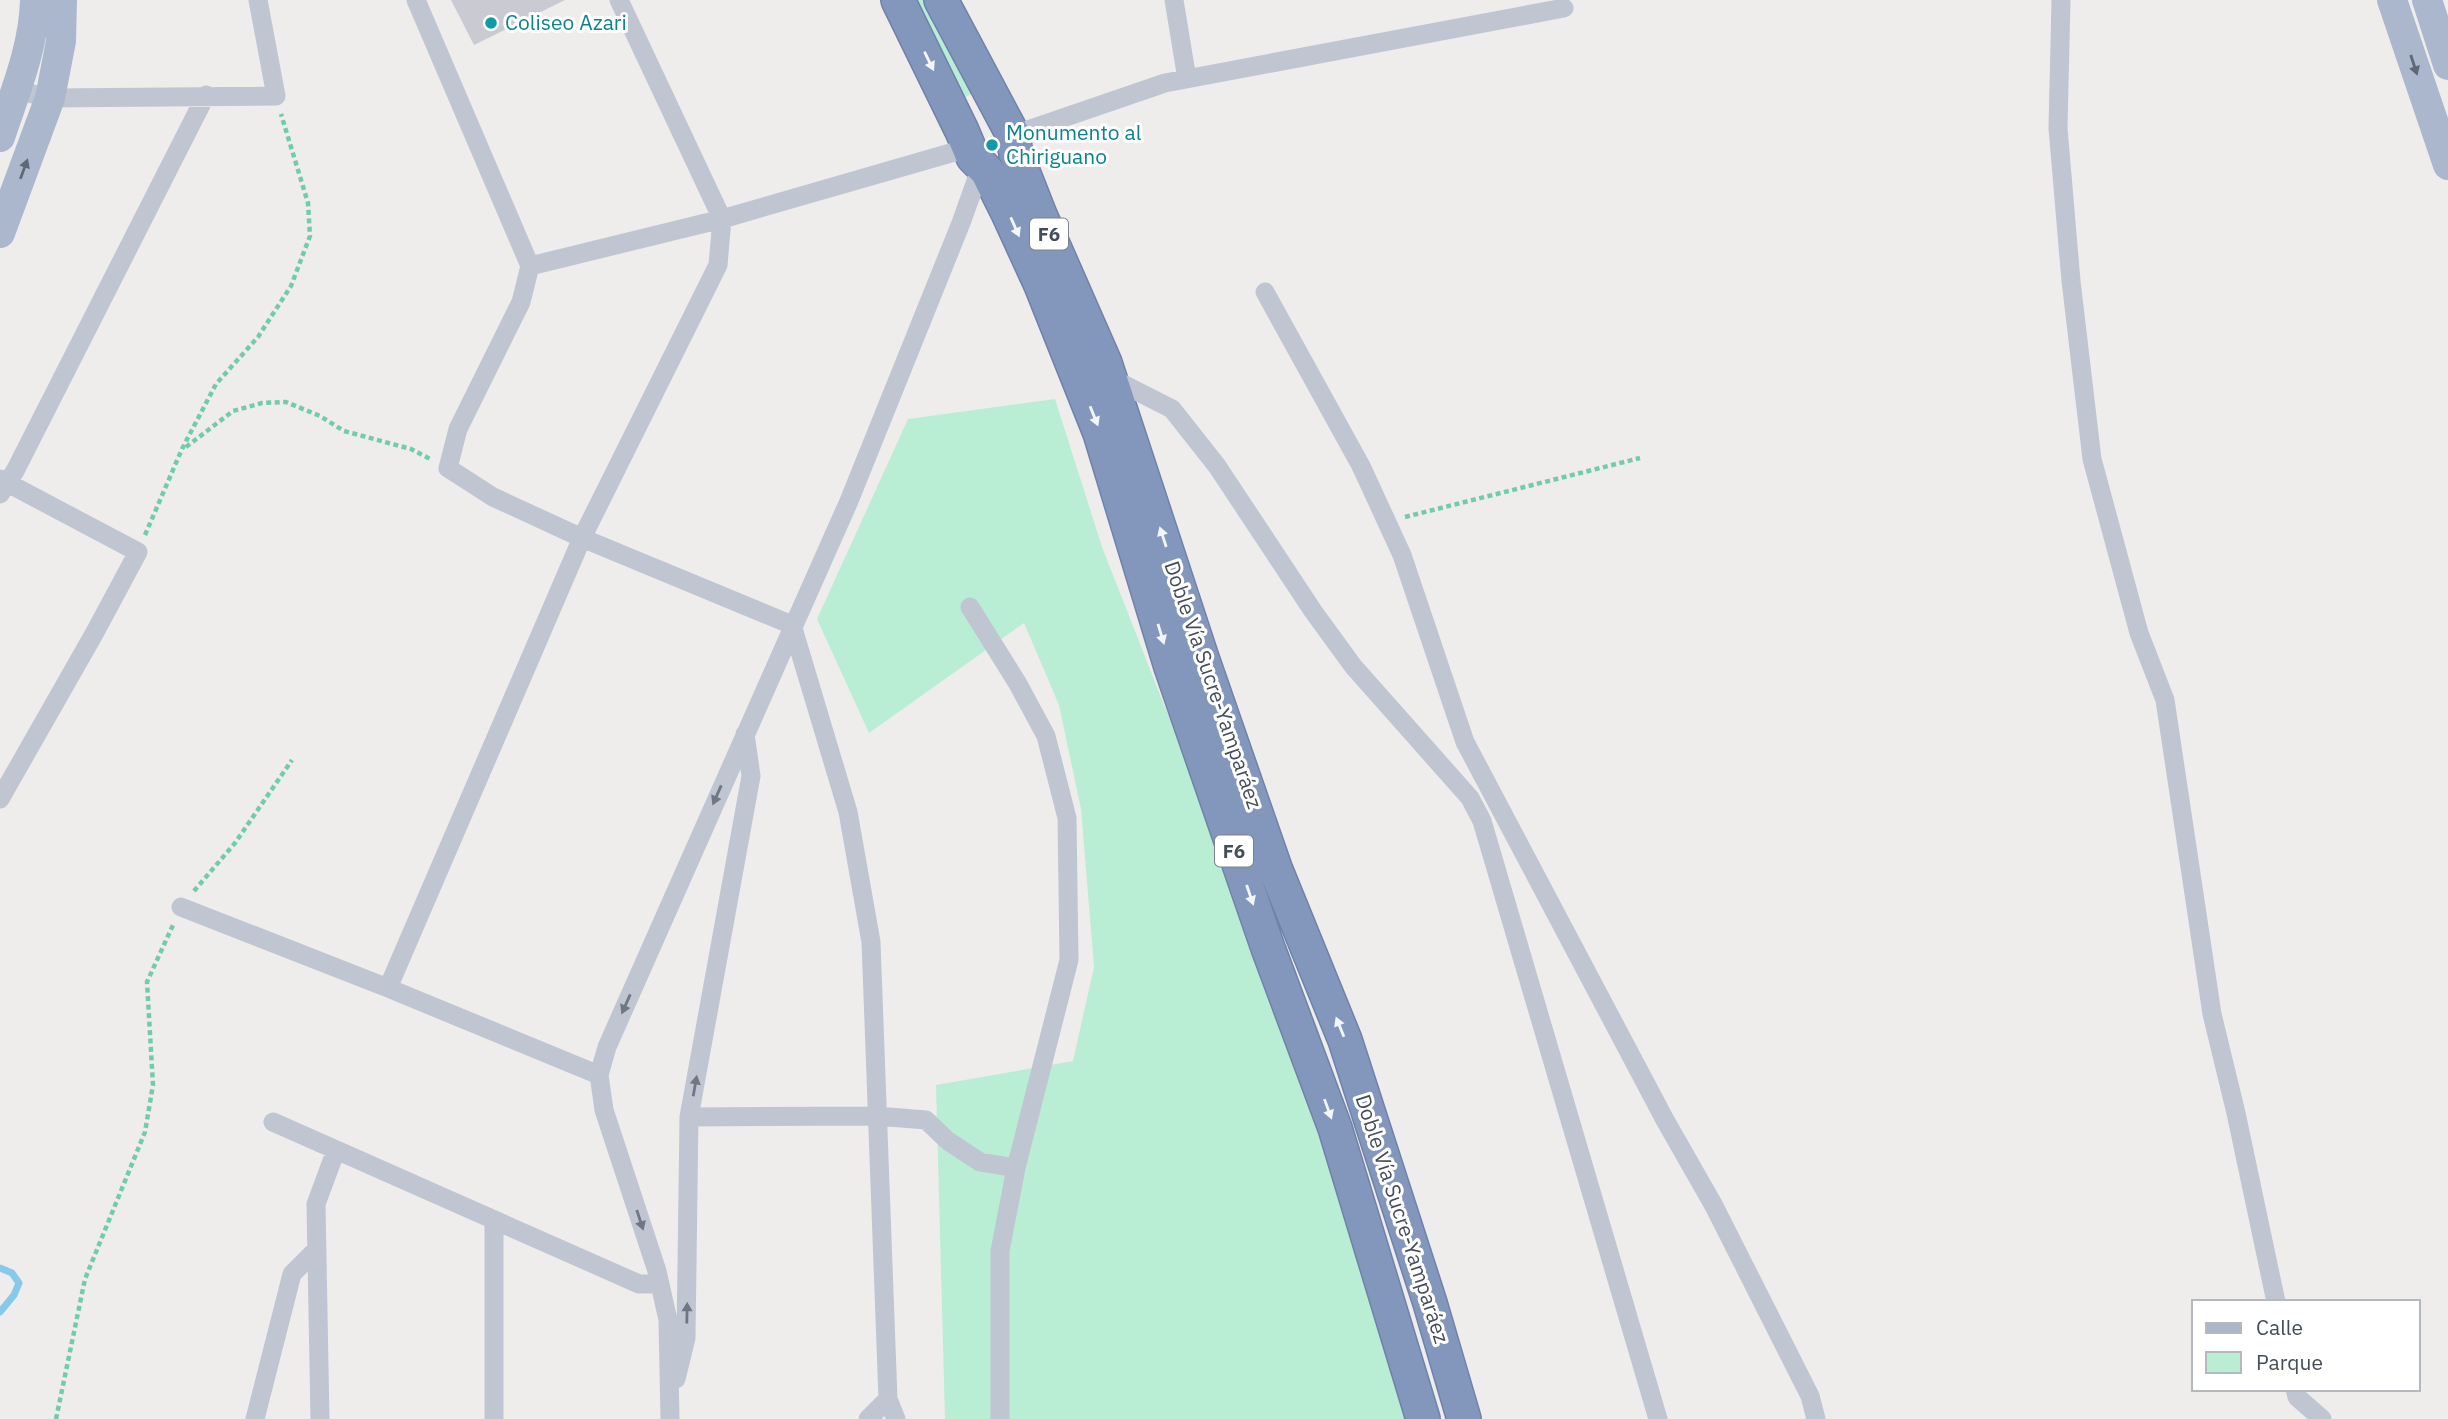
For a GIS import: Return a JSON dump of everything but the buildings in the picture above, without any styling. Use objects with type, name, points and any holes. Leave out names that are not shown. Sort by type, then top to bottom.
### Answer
[{"type":"highway","name":"Doble Vía Sucre-Yamparáez","points":[[898,0],[1041,285],[1094,377],[1202,658],[1275,868],[1345,1040],[1464,1419]]},
{"type":"highway","name":"Doble Vía Sucre-Yamparáez","points":[[941,0],[1009,134],[1040,215],[1085,312],[1100,433],[1171,667],[1268,948],[1335,1128],[1423,1419]]},
{"type":"highway","points":[[990,107],[1009,134],[1014,161],[1007,169],[993,172],[975,154],[965,118],[977,108],[990,107]]},
{"type":"main road","points":[[0,137],[27,55],[35,0]]},
{"type":"main road","points":[[0,233],[50,98],[61,41],[62,0]]},
{"type":"main road","points":[[2392,0],[2448,165]]},
{"type":"main road","points":[[2427,0],[2448,65]]},
{"type":"street","points":[[15,90],[50,98],[276,96],[258,0]]},
{"type":"street","points":[[416,0],[530,266],[521,302],[458,429],[448,468],[493,497],[582,538],[792,625]]},
{"type":"street","points":[[388,988],[582,538],[718,265],[722,219],[619,0]]},
{"type":"street","points":[[1174,0],[1187,79]]},
{"type":"street","points":[[2061,0],[2058,128],[2071,281],[2092,459],[2139,632],[2165,700],[2213,1014],[2276,1300]]},
{"type":"street","points":[[1009,134],[1165,83],[1564,8]]},
{"type":"street","points":[[0,799],[138,552],[2,485],[206,95]]},
{"type":"street","points":[[530,266],[975,154],[961,223],[849,501],[607,1047],[599,1075],[604,1110],[660,1284],[668,1320],[670,1411]]},
{"type":"street","points":[[1265,292],[1361,466],[1402,555],[1465,742],[1665,1120],[1714,1206],[1810,1396],[1816,1419]]},
{"type":"street","points":[[1094,377],[1172,409],[1217,466],[1313,611],[1353,666],[1470,798],[1482,821],[1658,1419]]},
{"type":"street","points":[[970,607],[1018,684],[1046,736],[1067,818],[1069,960],[1016,1168],[1000,1251],[1000,1419]]},
{"type":"street","points":[[792,625],[848,812],[871,942],[888,1399],[895,1419]]},
{"type":"street","points":[[670,1411],[686,1338],[689,1117],[751,775],[745,733]]},
{"type":"street","points":[[1470,798],[1493,793]]},
{"type":"street","points":[[181,907],[599,1075]]},
{"type":"street","points":[[689,1117],[877,1116],[926,1120],[948,1142],[980,1162],[1016,1168]]},
{"type":"street","points":[[273,1122],[639,1284],[660,1284]]},
{"type":"street","points":[[320,1419],[316,1204],[336,1150]]},
{"type":"street","points":[[494,1220],[494,1419]]},
{"type":"street","points":[[255,1419],[292,1274],[316,1250]]},
{"type":"street","points":[[2296,1391],[2297,1397],[2322,1419]]},
{"type":"street","points":[[868,1419],[888,1399]]},
{"type":"path","points":[[138,552],[183,449],[216,384],[258,338],[291,286],[310,236],[308,202],[276,96]]},
{"type":"path","points":[[183,449],[233,411],[262,403],[286,402],[320,416],[344,431],[411,449],[448,468]]},
{"type":"path","points":[[1387,522],[1640,458]]},
{"type":"path","points":[[56,1419],[85,1279],[145,1132],[153,1085],[147,982],[181,907],[235,843],[292,760]]},
{"type":"green space","points":[[911,0],[930,0],[978,90],[964,98]]},
{"type":"green space","points":[[1055,399],[1102,547],[1164,705],[1251,902],[1426,1419],[945,1419],[936,1085],[1073,1061],[1094,967],[1081,809],[1059,705],[1024,623],[869,733],[817,619],[908,419]]},
{"type":"waterway","points":[[0,1268],[12,1273],[19,1283],[14,1295],[0,1312]]},
{"type":"place","name":"Coliseo Azari","points":[[491,23]]},
{"type":"place","name":"Monumento al Chiriguano","points":[[992,145]]}]
